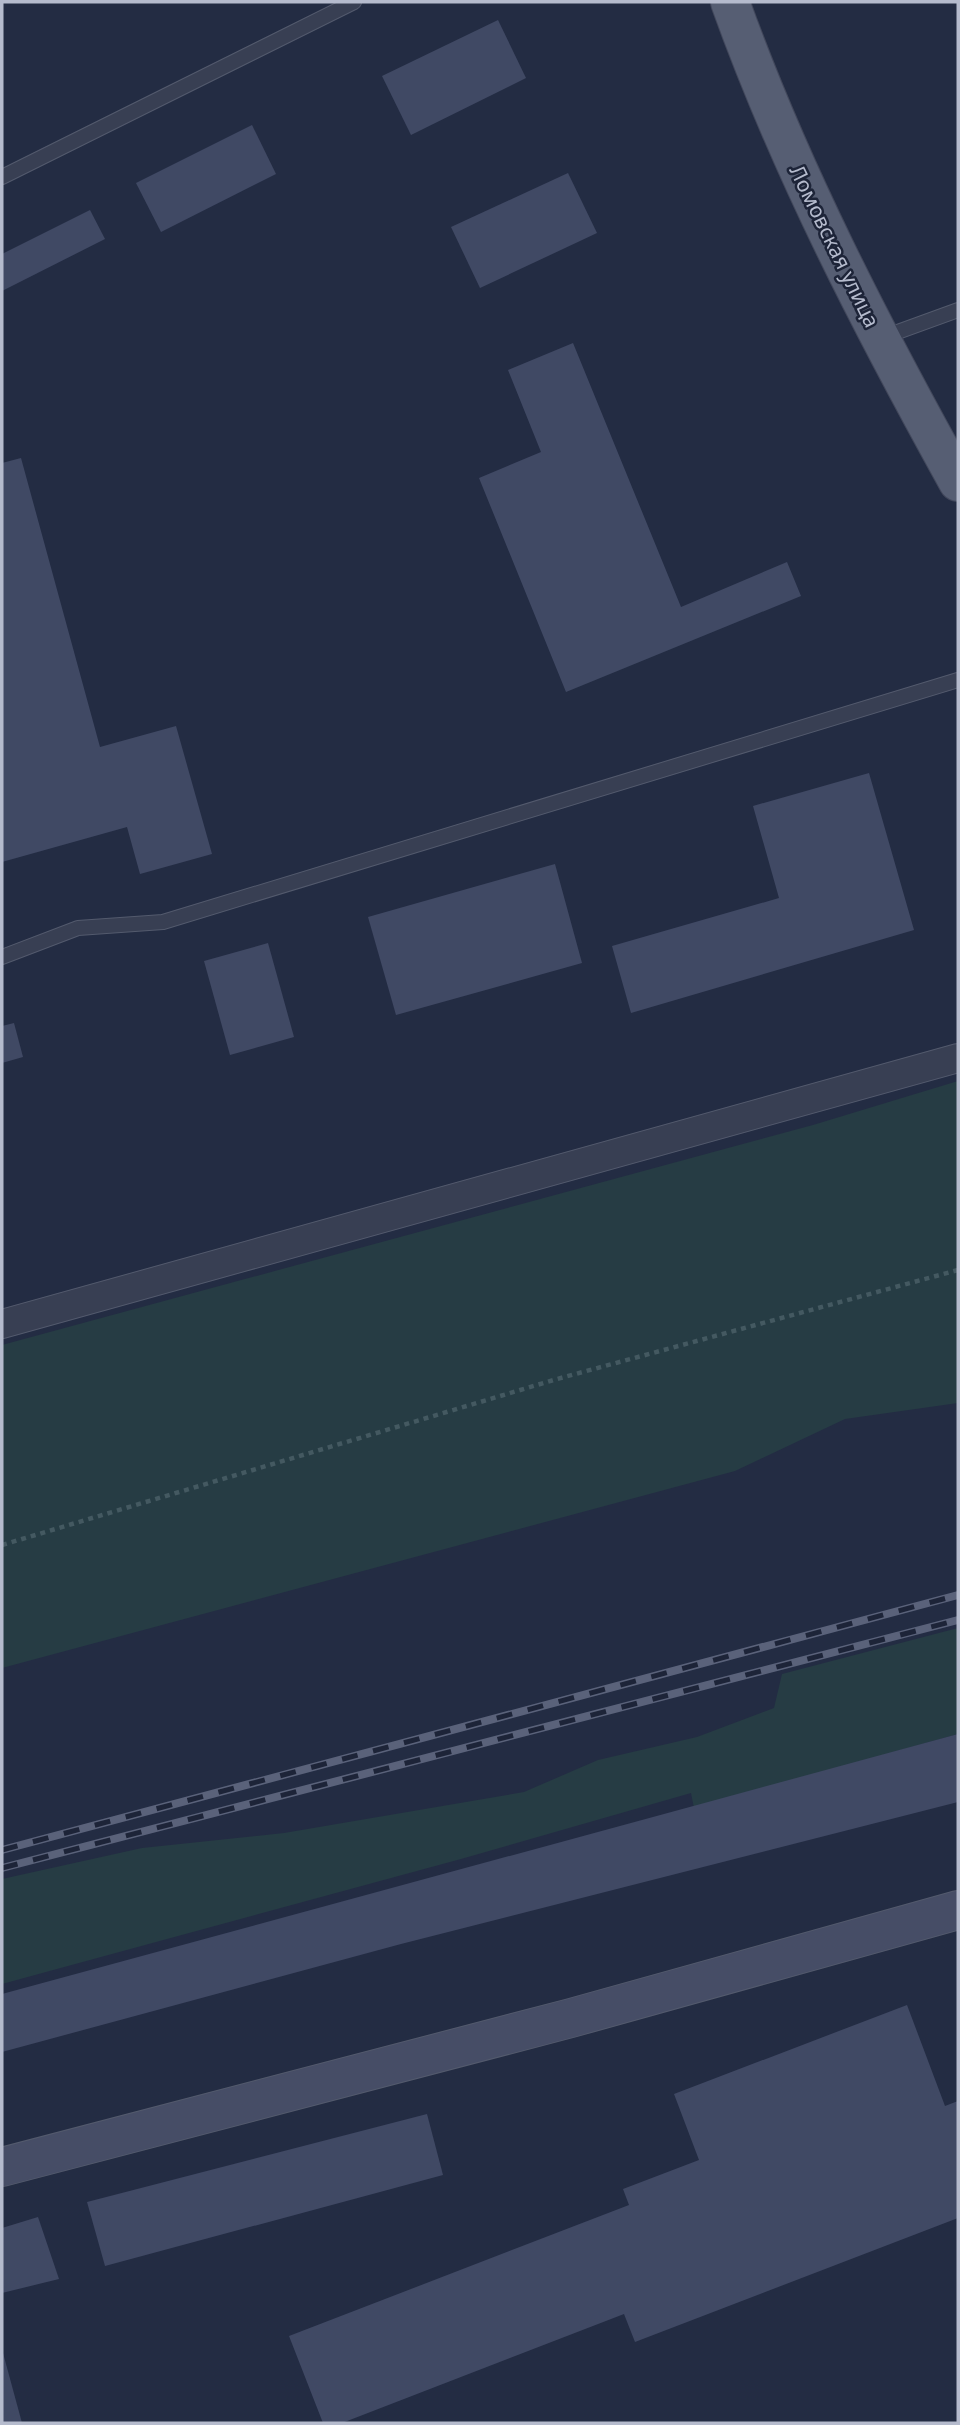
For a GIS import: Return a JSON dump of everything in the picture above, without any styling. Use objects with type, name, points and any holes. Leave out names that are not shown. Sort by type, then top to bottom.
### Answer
[{"type":"main road","name":"Ломовская улица","points":[[730,2],[796,164],[879,338],[958,482]]},
{"type":"street","points":[[2,1324],[958,1058]]},
{"type":"street","points":[[2,2166],[570,2018],[958,1910]]},
{"type":"lane","points":[[2,177],[354,2]]},
{"type":"lane","points":[[879,338],[958,310]]},
{"type":"lane","points":[[2,957],[78,928],[163,922],[958,680]]},
{"type":"path","points":[[2,1545],[557,1379],[958,1270]]},
{"type":"shaded area","points":[[958,1081],[958,1403],[845,1419],[735,1471],[2,1668],[2,1345],[813,1125]]},
{"type":"shaded area","points":[[958,1628],[958,1734],[694,1808],[691,1793],[461,1859],[2,1984],[2,1879],[142,1848],[284,1833],[524,1792],[598,1760],[697,1737],[774,1708],[782,1674]]},
{"type":"building","points":[[498,20],[526,78],[411,135],[382,76]]},
{"type":"building","points":[[252,125],[276,174],[161,232],[136,183]]},
{"type":"building","points":[[568,173],[597,233],[480,288],[451,227]]},
{"type":"building","points":[[90,210],[105,239],[2,291],[2,254]]},
{"type":"building","points":[[573,343],[681,607],[787,562],[801,596],[566,692],[479,478],[541,452],[508,370]]},
{"type":"building","points":[[21,458],[100,747],[176,726],[212,854],[140,874],[127,827],[2,862],[2,463]]},
{"type":"building","points":[[869,773],[914,930],[631,1013],[612,946],[779,898],[753,806]]},
{"type":"building","points":[[555,864],[582,963],[396,1015],[368,917]]},
{"type":"building","points":[[268,943],[294,1037],[230,1055],[204,961]]},
{"type":"building","points":[[14,1023],[23,1057],[2,1063],[2,1026]]},
{"type":"building","points":[[958,1734],[958,1802],[401,1944],[2,2052],[2,1994]]},
{"type":"building","points":[[907,2005],[945,2106],[958,2101],[958,2218],[635,2342],[624,2314],[342,2423],[323,2423],[289,2336],[629,2205],[623,2189],[699,2160],[674,2094]]},
{"type":"building","points":[[427,2114],[443,2175],[105,2266],[87,2202]]},
{"type":"building","points":[[38,2217],[59,2279],[2,2293],[2,2228]]},
{"type":"building","points":[[3,2353],[22,2423],[2,2423]]},
{"type":"railway","points":[[2,1850],[958,1595]]},
{"type":"railway","points":[[2,1868],[958,1620]]}]
